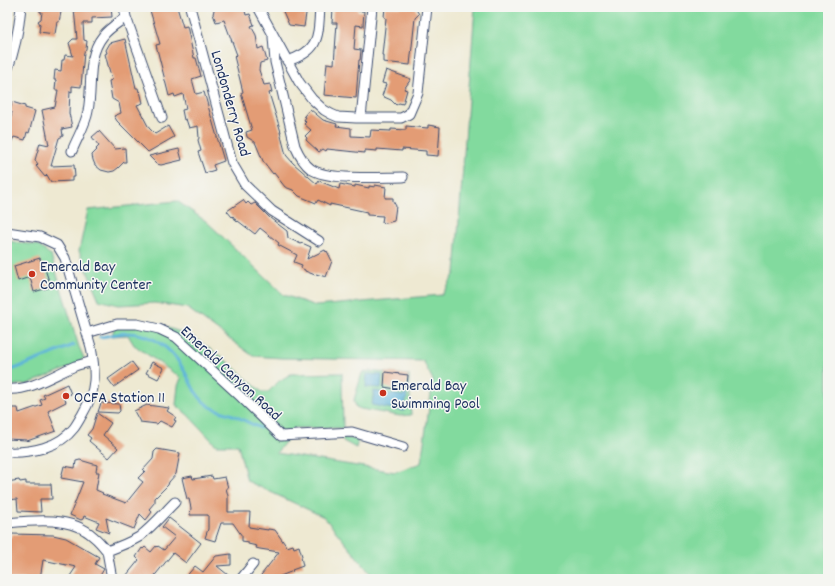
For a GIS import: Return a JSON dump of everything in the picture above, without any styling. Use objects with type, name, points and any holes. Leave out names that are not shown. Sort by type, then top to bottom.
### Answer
[{"type":"street","points":[[7,71],[20,22],[21,7]]},
{"type":"street","points":[[124,7],[126,17],[162,118]]},
{"type":"street","name":"Londonderry Road","points":[[190,7],[232,162],[245,185],[272,211],[319,241]]},
{"type":"street","points":[[258,7],[299,82],[312,99],[324,110],[338,117],[360,118],[401,118],[409,114],[418,93],[427,7]]},
{"type":"street","points":[[287,61],[298,58],[314,45],[318,34],[320,7]]},
{"type":"street","points":[[360,118],[372,7]]},
{"type":"street","points":[[72,151],[88,113],[91,68],[96,48],[102,37],[112,27],[126,17]]},
{"type":"street","points":[[273,35],[275,62],[295,146],[301,159],[311,169],[323,175],[403,178]]},
{"type":"street","points":[[284,97],[287,82],[294,73]]},
{"type":"street","points":[[7,232],[40,237],[57,245],[65,258],[87,333],[93,361],[94,381],[91,396],[85,410],[73,429],[62,439],[47,447],[20,452],[7,452]]},
{"type":"street","name":"Emerald Canyon Road","points":[[87,333],[117,324],[137,324],[159,329],[176,338],[241,397],[281,436],[352,432],[403,447]]},
{"type":"street","points":[[7,388],[15,389],[28,387],[76,366],[93,361]]},
{"type":"street","points":[[107,551],[124,545],[139,537],[175,502]]},
{"type":"street","points":[[7,523],[66,522],[79,527],[94,536],[107,551],[112,579]]},
{"type":"street","points":[[241,579],[253,564]]},
{"type":"green space","points":[[475,7],[828,7],[828,579],[375,579],[324,517],[247,481],[238,445],[216,445],[188,415],[176,405],[178,386],[181,378],[134,345],[128,335],[112,336],[115,324],[159,325],[190,335],[224,359],[262,392],[268,392],[279,381],[291,374],[342,373],[343,428],[293,428],[293,433],[276,453],[395,472],[421,463],[433,380],[423,361],[253,356],[187,308],[155,303],[118,305],[99,300],[79,251],[88,210],[177,201],[207,222],[284,295],[316,306],[442,295],[455,273]]},
{"type":"green space","points":[[7,241],[37,245],[51,255],[79,347],[84,358],[76,365],[28,384],[7,386]]},
{"type":"green space","name":"Emerald Bay Swimming Pool","points":[[369,371],[409,375],[411,415],[400,416],[356,407],[354,400],[362,373]]},
{"type":"green space","points":[[342,437],[358,440],[356,448],[343,441]]},
{"type":"water","points":[[367,374],[382,375],[381,388],[366,387]]},
{"type":"water","points":[[374,391],[403,396],[404,394],[407,395],[404,411],[372,405]]},
{"type":"building","points":[[40,7],[62,7],[55,34],[39,32],[40,24],[38,21],[41,19],[42,12],[40,12]]},
{"type":"building","points":[[79,7],[111,7],[112,17],[92,18],[92,23],[83,23],[84,40],[87,41],[84,52],[81,87],[72,86],[72,92],[70,91],[69,113],[72,127],[62,129],[63,136],[59,138],[51,166],[74,165],[75,177],[72,177],[72,181],[51,182],[47,175],[45,177],[36,166],[38,164],[35,160],[40,143],[49,145],[42,110],[55,107],[58,90],[55,90],[55,70],[61,71],[62,60],[64,60],[65,55],[73,56],[69,43],[73,39],[77,39],[74,9]]},
{"type":"building","points":[[149,7],[177,7],[183,27],[187,26],[194,58],[196,58],[201,76],[192,79],[196,94],[204,92],[224,161],[213,165],[215,170],[205,173],[198,152],[201,151],[198,140],[198,126],[189,128],[186,119],[184,120],[182,110],[186,109],[183,94],[175,97],[174,94],[169,96],[156,45],[160,44]]},
{"type":"building","points":[[213,7],[244,7],[246,15],[250,14],[254,25],[251,26],[256,35],[258,49],[263,47],[267,61],[260,63],[259,70],[264,85],[270,84],[272,92],[269,93],[281,132],[286,155],[317,184],[319,181],[339,189],[340,184],[369,188],[369,186],[375,187],[375,185],[386,187],[385,198],[393,198],[396,206],[394,221],[386,223],[382,222],[383,216],[367,215],[367,212],[330,204],[330,206],[318,200],[316,203],[299,196],[293,190],[285,187],[274,173],[273,174],[263,161],[255,142],[247,137],[246,132],[252,130],[241,93],[243,92],[234,56],[237,55],[224,20],[216,22],[213,14]]},
{"type":"building","points":[[281,7],[307,7],[304,27],[289,25]]},
{"type":"building","points":[[336,7],[356,7],[358,11],[364,11],[363,26],[356,25],[354,49],[361,50],[356,98],[324,95],[327,63],[334,64],[337,23],[332,23],[333,9],[336,10]]},
{"type":"building","points":[[385,7],[415,8],[419,14],[415,18],[410,65],[383,62],[382,55],[386,18],[384,17]]},
{"type":"building","points":[[125,39],[136,88],[138,88],[139,92],[140,91],[143,103],[137,105],[149,128],[155,134],[168,126],[174,137],[148,152],[117,121],[114,116],[121,113],[119,103],[112,99],[109,81],[112,80],[105,54],[107,53],[106,50],[110,43]]},
{"type":"building","points":[[386,70],[411,79],[404,89],[407,90],[403,104],[399,103],[396,105],[391,100],[382,96],[386,84],[382,83]]},
{"type":"building","points":[[12,102],[35,111],[29,133],[27,132],[25,140],[14,137],[7,150],[7,131],[12,112],[10,110]]},
{"type":"building","points":[[310,109],[323,120],[337,124],[336,126],[351,128],[351,136],[370,137],[371,130],[406,130],[406,126],[428,128],[428,125],[440,127],[438,156],[426,155],[426,151],[402,149],[402,151],[377,149],[377,151],[365,150],[365,153],[327,149],[326,151],[323,149],[319,152],[306,140],[307,138],[305,136],[311,130],[304,124],[306,122],[304,120],[306,117],[304,116]]},
{"type":"building","points":[[99,131],[115,149],[125,148],[126,162],[114,171],[109,172],[101,170],[95,165],[93,160],[92,155],[99,146],[92,137]]},
{"type":"building","points":[[179,149],[182,160],[161,165],[157,164],[149,156]]},
{"type":"building","points":[[243,200],[246,204],[248,202],[251,205],[255,203],[270,218],[287,231],[288,238],[311,247],[307,259],[325,250],[326,252],[327,251],[332,261],[326,277],[305,271],[301,268],[302,265],[294,262],[297,255],[278,245],[279,243],[260,228],[255,234],[238,221],[237,222],[227,211]]},
{"type":"building","name":"Emerald Bay Community Center","points":[[40,258],[43,270],[45,269],[51,287],[34,292],[30,277],[18,281],[14,266]]},
{"type":"building","points":[[132,362],[138,370],[114,387],[108,379]]},
{"type":"building","points":[[152,362],[164,368],[158,379],[146,373]]},
{"type":"building","points":[[385,372],[408,375],[407,386],[396,385],[396,389],[384,387]]},
{"type":"building","points":[[67,384],[71,394],[64,397],[66,402],[48,411],[56,431],[27,441],[8,439],[7,408],[18,408],[19,413],[42,405],[40,400],[45,398],[43,395]]},
{"type":"building","points":[[101,403],[119,404],[120,411],[118,413],[98,412]]},
{"type":"building","points":[[147,405],[169,408],[167,411],[176,417],[174,420],[176,421],[172,427],[160,421],[157,424],[140,422],[134,411]]},
{"type":"building","points":[[97,413],[111,423],[103,435],[118,448],[109,458],[89,441],[91,438],[87,435],[92,429]]},
{"type":"building","points":[[157,449],[180,453],[176,474],[168,485],[155,498],[155,502],[149,509],[152,512],[146,520],[140,514],[134,529],[106,518],[109,533],[96,528],[99,522],[84,516],[81,520],[70,515],[83,482],[61,478],[64,466],[75,468],[76,461],[80,460],[97,465],[96,472],[99,472],[96,490],[103,493],[102,494],[126,503],[143,482],[138,478],[153,459],[154,452]]},
{"type":"building","points":[[192,476],[193,479],[212,476],[213,479],[225,477],[228,488],[226,488],[228,496],[228,512],[250,512],[249,527],[275,530],[287,547],[293,545],[294,548],[299,546],[303,566],[276,579],[258,579],[279,552],[256,548],[257,546],[242,541],[242,536],[233,523],[221,523],[215,541],[205,538],[208,529],[208,515],[190,515],[191,508],[189,499],[187,499],[182,478]]},
{"type":"building","points":[[19,480],[20,482],[26,481],[26,484],[51,484],[52,499],[40,499],[41,512],[18,511],[17,499],[8,500],[7,482]]},
{"type":"building","points":[[169,518],[201,543],[186,563],[173,553],[152,579],[129,579],[126,576],[139,560],[136,557],[142,548],[143,549],[145,547],[151,552],[156,546],[158,546],[164,550],[175,537],[162,527]]},
{"type":"building","points":[[11,534],[53,535],[66,538],[99,557],[95,564],[104,569],[98,579],[68,579],[76,567],[43,560],[40,579],[7,579],[7,559],[9,559],[9,537],[11,537]]},
{"type":"building","points":[[231,554],[231,565],[217,566],[233,579],[184,579],[195,566],[203,572],[216,556]]},
{"type":"waterway","points":[[100,337],[128,333],[145,336],[160,343],[177,360],[194,390],[208,406],[233,415],[260,428]]},
{"type":"waterway","points":[[7,371],[74,345]]},
{"type":"place","name":"Emerald Bay Community Center","points":[[32,274]]},
{"type":"place","name":"Emerald Bay Swimming Pool","points":[[383,393]]},
{"type":"place","name":"OCFA Station 11","points":[[66,396]]}]
